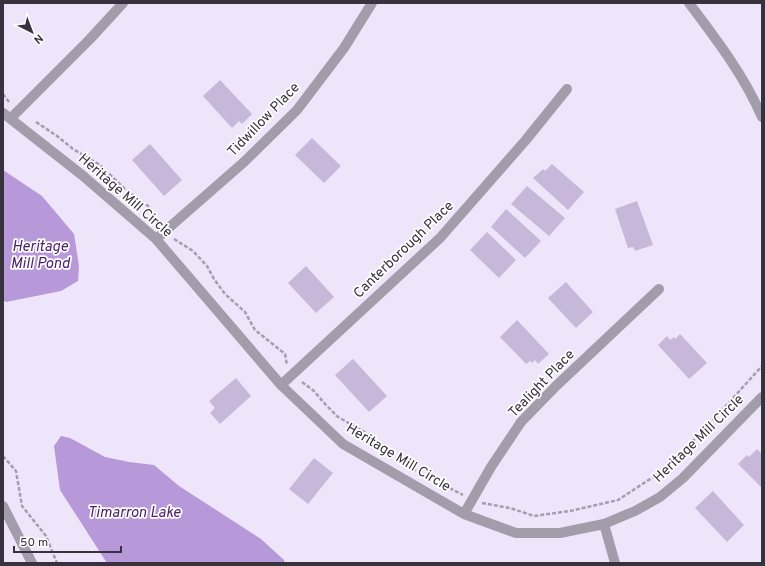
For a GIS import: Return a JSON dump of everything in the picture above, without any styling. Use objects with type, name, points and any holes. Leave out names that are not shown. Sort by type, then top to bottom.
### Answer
[{"type":"street","points":[[10,115],[90,39],[123,3]]},
{"type":"street","name":"Tidwillow Place","points":[[156,239],[244,162],[297,110],[344,48],[372,3]]},
{"type":"street","points":[[689,3],[726,52],[762,117]]},
{"type":"street","name":"Canterborough Place","points":[[281,385],[440,238],[525,141],[567,89]]},
{"type":"street","name":"Heritage Mill Circle","points":[[10,115],[156,239],[281,385],[343,444],[464,514],[516,533],[560,532],[604,524],[635,511],[660,497],[683,478],[762,397]]},
{"type":"street","name":"Tealight Place","points":[[464,514],[491,467],[522,422],[556,386],[659,289]]},
{"type":"street","points":[[3,506],[32,563]]},
{"type":"street","points":[[604,524],[615,563]]},
{"type":"path","points":[[3,94],[10,115]]},
{"type":"path","points":[[35,122],[100,165],[126,190],[148,206],[154,215],[156,224],[193,251],[207,266],[214,280],[245,312],[255,330],[285,354],[292,374],[314,391],[338,417],[368,434],[390,457]]},
{"type":"path","points":[[402,463],[472,500],[486,505],[510,508],[534,516],[570,511],[618,500],[667,468],[762,366]]},
{"type":"path","points":[[3,456],[16,471],[22,506],[46,536],[57,563]]},
{"type":"water","name":"Heritage Mill Pond","points":[[3,170],[42,196],[74,234],[79,266],[78,281],[61,291],[6,302],[3,300]]},
{"type":"water","name":"Timarron Lake","points":[[61,436],[70,438],[105,457],[154,465],[179,486],[261,539],[284,560],[285,563],[107,563],[60,490],[54,446]]},
{"type":"building","points":[[220,80],[252,114],[242,124],[239,121],[232,128],[203,96]]},
{"type":"building","points":[[312,138],[341,166],[324,183],[295,155]]},
{"type":"building","points":[[150,144],[182,180],[164,196],[132,160]]},
{"type":"building","points":[[552,164],[584,192],[568,210],[533,178],[543,169],[545,171]]},
{"type":"building","points":[[527,186],[565,218],[549,236],[511,204]]},
{"type":"building","points":[[637,201],[653,245],[635,251],[633,247],[628,248],[615,209]]},
{"type":"building","points":[[506,209],[541,241],[525,258],[491,227]]},
{"type":"building","points":[[487,232],[516,260],[499,278],[470,250]]},
{"type":"building","points":[[306,266],[334,297],[316,313],[288,283]]},
{"type":"building","points":[[566,282],[593,312],[576,328],[548,298]]},
{"type":"building","points":[[517,320],[549,354],[538,364],[535,360],[532,363],[530,361],[526,364],[500,337]]},
{"type":"building","points":[[680,334],[707,363],[689,379],[658,345],[667,336],[670,340],[674,337],[675,339]]},
{"type":"building","points":[[353,359],[387,396],[369,412],[335,375]]},
{"type":"building","points":[[236,378],[251,396],[220,424],[210,413],[215,408],[209,401]]},
{"type":"building","points":[[757,449],[762,454],[762,488],[738,464],[747,455],[749,457]]},
{"type":"building","points":[[314,458],[333,473],[308,504],[289,489]]},
{"type":"building","points":[[713,491],[744,525],[727,542],[695,508]]}]
